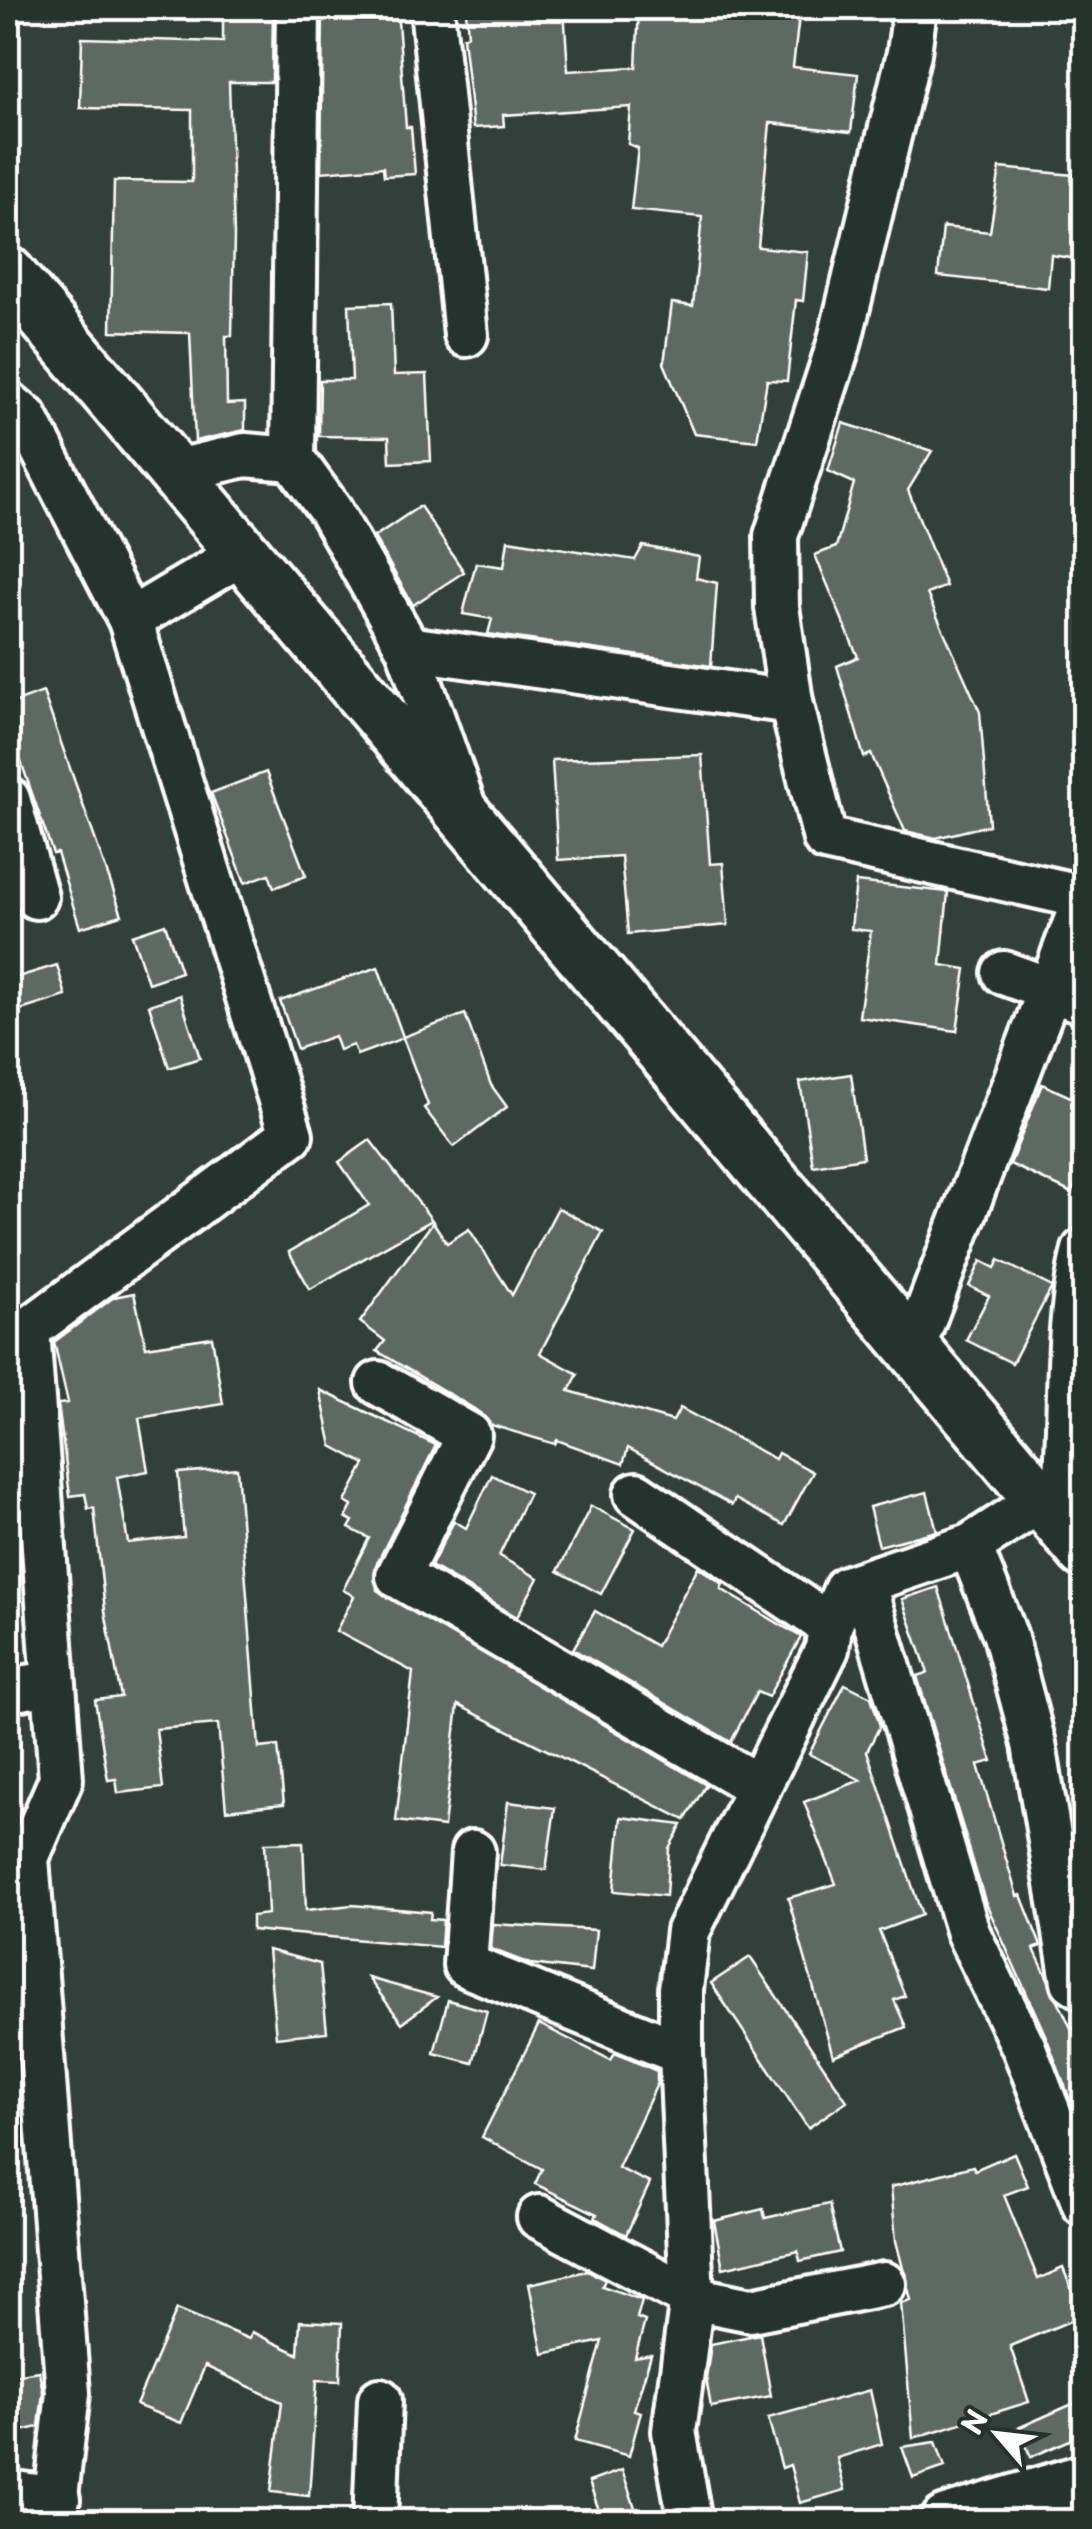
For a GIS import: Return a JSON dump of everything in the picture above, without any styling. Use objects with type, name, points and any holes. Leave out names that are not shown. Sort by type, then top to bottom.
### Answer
[{"type":"street","points":[[298,8],[293,459],[330,510],[408,648],[472,830]]},
{"type":"street","points":[[432,8],[466,335]]},
{"type":"street","points":[[912,1350],[1067,995],[1084,898],[825,839],[791,702],[777,607],[776,536],[838,344],[909,53],[915,8]]},
{"type":"street","points":[[8,274],[1061,1526]]},
{"type":"street","points":[[8,404],[26,418],[130,620],[291,1135],[28,1330],[18,1342],[61,1779],[26,1858],[68,2392],[55,2510],[8,2492]]},
{"type":"street","points":[[173,472],[245,455],[293,459]]},
{"type":"street","points":[[130,620],[241,554]]},
{"type":"street","points":[[408,648],[791,702]]},
{"type":"street","points":[[8,799],[36,897]]},
{"type":"street","points":[[1004,974],[1067,995]]},
{"type":"street","points":[[1061,1526],[1069,1468],[1067,1370],[1084,1250]]},
{"type":"street","points":[[378,1383],[469,1435],[398,1576],[759,1787]]},
{"type":"street","points":[[636,1494],[830,1626]]},
{"type":"street","points":[[690,2522],[674,2430],[692,2298],[680,1989],[688,1931],[827,1649],[830,1626],[846,1588],[970,1546],[1061,1526]]},
{"type":"street","points":[[970,1546],[1005,1635],[1034,1744],[1073,1981],[1084,1988]]},
{"type":"street","points":[[864,1584],[968,1933],[1024,2048],[1084,2204]]},
{"type":"street","points":[[8,1690],[52,1684]]},
{"type":"street","points":[[472,1852],[465,1965],[681,2053]]},
{"type":"street","points":[[540,2217],[692,2298],[751,2310],[884,2284]]},
{"type":"street","points":[[374,2522],[380,2400]]},
{"type":"street","points":[[947,2522],[1056,2499]]},
{"type":"building","points":[[223,8],[273,8],[272,82],[229,82],[234,234],[232,336],[226,336],[227,404],[245,403],[245,430],[195,441],[190,333],[111,331],[114,181],[192,182],[192,110],[80,108],[82,38],[223,42]]},
{"type":"building","points":[[323,8],[397,8],[406,127],[411,127],[415,174],[384,176],[383,167],[321,172]]},
{"type":"building","points":[[564,8],[568,71],[636,67],[639,8],[800,8],[793,67],[858,74],[851,132],[770,123],[758,247],[808,252],[803,301],[796,300],[787,381],[767,380],[757,441],[694,434],[664,363],[672,303],[693,306],[702,217],[631,210],[638,148],[628,144],[631,107],[503,115],[504,126],[473,128],[463,37],[468,35],[466,11]]},
{"type":"building","points":[[1000,168],[1084,176],[1084,260],[1051,255],[1048,288],[938,276],[943,227],[990,232]]},
{"type":"building","points":[[391,303],[394,375],[427,374],[431,461],[390,463],[389,437],[319,436],[320,380],[352,380],[349,305]]},
{"type":"building","points":[[843,423],[932,451],[908,490],[946,586],[927,594],[980,712],[989,825],[936,838],[905,831],[871,754],[864,757],[837,666],[858,657],[815,555],[836,547],[854,483],[828,471]]},
{"type":"building","points":[[420,506],[464,572],[413,605],[374,537]]},
{"type":"building","points":[[508,540],[635,560],[643,546],[699,557],[696,578],[717,583],[711,666],[488,634],[492,619],[463,614],[476,563],[504,567]]},
{"type":"building","points":[[43,692],[122,915],[80,928],[57,853],[53,854],[8,724],[8,705]]},
{"type":"building","points":[[702,755],[710,864],[723,863],[728,925],[628,934],[621,856],[558,860],[552,760]]},
{"type":"building","points":[[266,772],[306,876],[274,888],[269,874],[245,883],[211,793]]},
{"type":"building","points":[[856,882],[948,892],[941,965],[966,969],[957,1031],[859,1017],[871,931],[851,929]]},
{"type":"building","points":[[165,924],[181,972],[148,983],[132,935]]},
{"type":"building","points":[[57,965],[66,996],[8,1014],[8,980]]},
{"type":"building","points":[[378,967],[403,1037],[465,1014],[491,1085],[507,1107],[454,1147],[424,1108],[428,1105],[403,1038],[357,1055],[353,1045],[339,1050],[334,1036],[297,1049],[280,1001]]},
{"type":"building","points":[[180,995],[200,1058],[169,1068],[149,1005]]},
{"type":"building","points":[[851,1074],[863,1158],[813,1166],[800,1082]]},
{"type":"building","points":[[1042,1084],[1084,1103],[1084,1165],[1072,1193],[1010,1164]]},
{"type":"building","points":[[370,1140],[432,1220],[310,1289],[289,1252],[369,1205],[339,1162]]},
{"type":"building","points":[[558,1208],[603,1232],[540,1353],[578,1374],[569,1391],[673,1421],[680,1408],[775,1459],[778,1453],[813,1472],[784,1525],[735,1499],[732,1505],[628,1448],[623,1464],[557,1440],[555,1444],[491,1425],[481,1413],[377,1351],[385,1341],[360,1322],[433,1222],[447,1243],[469,1229],[512,1295]]},
{"type":"building","points":[[999,1260],[1052,1287],[1012,1363],[966,1340],[989,1296],[969,1286],[981,1261],[995,1268]]},
{"type":"building","points":[[134,1293],[146,1347],[212,1337],[223,1404],[139,1418],[148,1471],[117,1477],[128,1543],[184,1537],[178,1473],[237,1468],[259,1748],[278,1746],[284,1804],[226,1810],[218,1724],[156,1729],[163,1788],[118,1793],[116,1779],[108,1780],[95,1700],[121,1697],[105,1611],[94,1508],[88,1509],[85,1494],[70,1496],[58,1404],[68,1403],[54,1342],[114,1297]]},
{"type":"building","points":[[320,1390],[436,1445],[376,1565],[377,1590],[706,1785],[685,1820],[458,1705],[444,1827],[396,1821],[413,1672],[336,1631],[354,1596],[343,1590],[369,1538],[349,1528],[353,1521],[346,1518],[352,1506],[345,1502],[365,1464],[332,1446]]},
{"type":"building","points":[[492,1475],[529,1493],[499,1556],[538,1578],[517,1617],[431,1566],[454,1521],[466,1528]]},
{"type":"building","points":[[927,1492],[937,1531],[879,1546],[869,1507]]},
{"type":"building","points":[[591,1506],[635,1529],[601,1594],[558,1571]]},
{"type":"building","points":[[698,1567],[723,1584],[721,1589],[801,1637],[768,1697],[757,1692],[731,1742],[573,1649],[595,1611],[656,1646]]},
{"type":"building","points":[[938,1587],[992,1761],[978,1765],[1017,1896],[1021,1895],[1041,1946],[1034,1949],[1071,2028],[1084,2022],[1084,2136],[1047,2039],[985,1901],[917,1676],[928,1673],[902,1599]]},
{"type":"building","points":[[845,1684],[871,1697],[880,1726],[867,1751],[922,1915],[879,1931],[905,1996],[894,2000],[906,2027],[833,2056],[788,1898],[836,1884],[804,1802],[861,1780],[809,1754]]},
{"type":"building","points":[[508,1802],[555,1808],[546,1870],[500,1865]]},
{"type":"building","points":[[621,1817],[682,1825],[669,1848],[666,1896],[614,1891]]},
{"type":"building","points":[[303,1842],[306,1910],[352,1905],[431,1912],[430,1919],[443,1920],[441,1947],[252,1930],[252,1916],[268,1914],[265,1843]]},
{"type":"building","points":[[493,1924],[596,1930],[592,1971],[530,1964],[491,1949]]},
{"type":"building","points":[[268,1950],[320,1964],[327,2032],[276,2037]]},
{"type":"building","points":[[750,1957],[847,2101],[808,2128],[711,1983]]},
{"type":"building","points":[[368,1978],[437,1997],[402,2023]]},
{"type":"building","points":[[448,2000],[487,2011],[473,2063],[434,2053]]},
{"type":"building","points":[[539,2024],[611,2060],[615,2053],[657,2071],[657,2084],[618,2168],[650,2183],[626,2235],[595,2218],[597,2214],[535,2184],[542,2169],[482,2137]]},
{"type":"building","points":[[1014,2153],[1028,2186],[1004,2195],[1038,2279],[1063,2268],[1082,2316],[1010,2346],[1029,2402],[913,2438],[901,2303],[911,2300],[896,2241],[891,2187],[973,2166],[975,2170]]},
{"type":"building","points":[[829,2204],[840,2252],[800,2261],[798,2251],[723,2268],[714,2221],[763,2209],[765,2218]]},
{"type":"building","points":[[587,2271],[605,2280],[602,2286],[642,2300],[637,2318],[645,2321],[635,2358],[651,2355],[634,2410],[641,2412],[629,2456],[575,2441],[602,2341],[543,2354],[529,2284]]},
{"type":"building","points":[[177,2309],[249,2339],[252,2332],[298,2354],[300,2321],[342,2323],[340,2381],[317,2380],[309,2496],[271,2492],[282,2402],[205,2366],[181,2423],[136,2405]]},
{"type":"building","points":[[760,2334],[771,2396],[711,2407],[706,2378],[711,2344]]},
{"type":"building","points":[[39,2371],[43,2392],[39,2427],[17,2432],[13,2405],[8,2406],[8,2376]]},
{"type":"building","points":[[870,2390],[882,2444],[837,2458],[845,2490],[800,2503],[790,2465],[782,2468],[768,2418]]},
{"type":"building","points":[[1084,2399],[1084,2434],[1031,2457],[1018,2428]]},
{"type":"building","points":[[936,2442],[945,2467],[913,2478],[902,2447]]},
{"type":"building","points":[[622,2470],[640,2522],[603,2522],[589,2482]]}]
